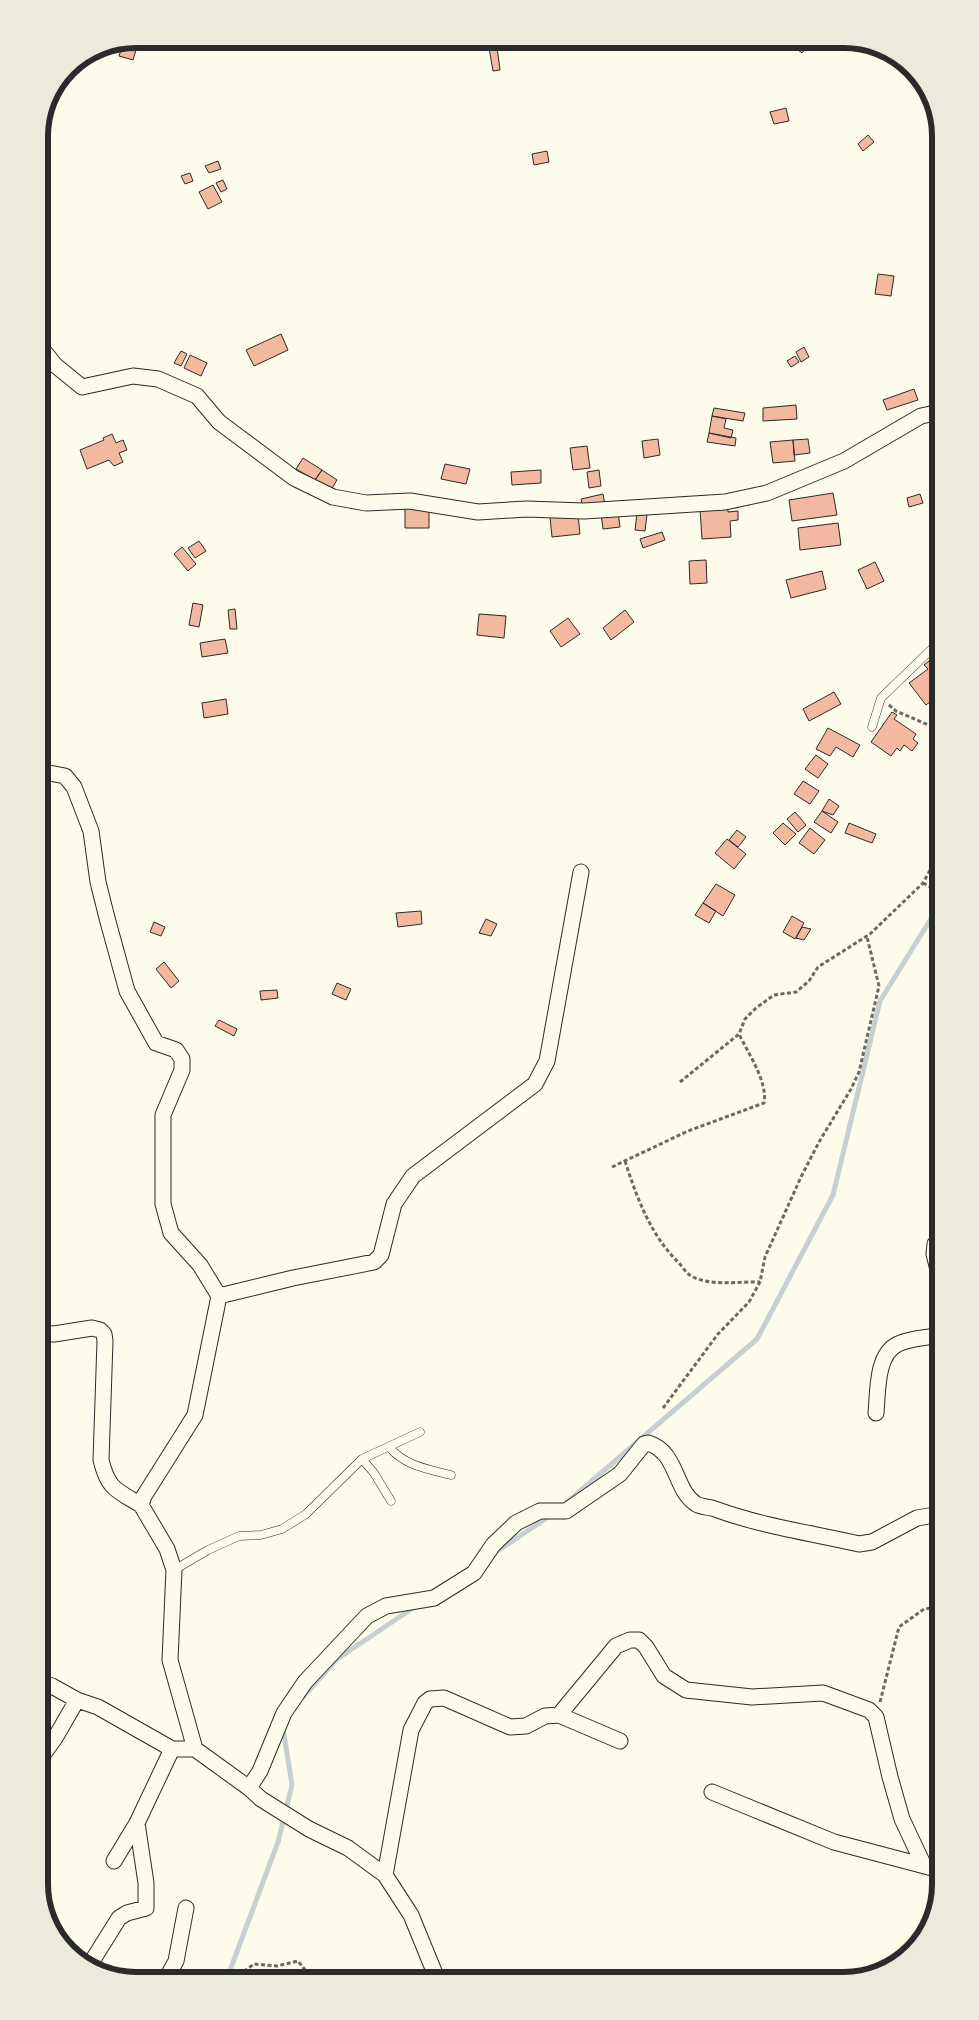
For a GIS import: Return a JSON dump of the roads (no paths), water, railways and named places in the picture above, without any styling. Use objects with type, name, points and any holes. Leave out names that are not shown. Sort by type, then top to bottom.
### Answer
[{"type":"street","points":[[48,356],[55,365],[82,387],[133,376],[158,379],[197,396],[219,422],[294,478],[333,497],[366,503],[410,501],[478,512],[526,509],[584,511],[662,507],[734,500],[767,493],[844,461],[921,416],[932,414]]},
{"type":"street","points":[[48,773],[65,776],[74,786],[91,831],[98,882],[127,990],[156,1042],[176,1050],[182,1058],[182,1070],[163,1115],[163,1204],[171,1233],[200,1265],[219,1296],[194,1415],[144,1496],[141,1505]]},
{"type":"street","points":[[219,1296],[293,1278],[374,1262],[381,1255],[394,1204],[413,1176],[535,1084],[547,1061],[581,872]]},
{"type":"street","points":[[48,1334],[92,1328],[100,1330],[104,1334],[101,1460],[105,1476],[112,1488],[141,1505],[167,1549],[174,1570],[170,1660],[196,1749]]},
{"type":"street","points":[[876,1413],[881,1369],[887,1352],[898,1344],[932,1337]]},
{"type":"street","points":[[249,1788],[260,1771],[284,1713],[299,1690],[368,1616],[386,1606],[434,1598],[474,1572],[493,1545],[516,1524],[540,1511],[566,1511],[620,1474],[644,1444],[648,1443],[663,1452],[672,1462],[689,1497],[697,1505],[711,1507],[739,1518],[859,1544],[872,1542],[917,1518],[932,1515]]},
{"type":"street","points":[[559,1715],[616,1646],[630,1640],[639,1640],[646,1647],[664,1676],[686,1690],[752,1697],[823,1694],[869,1710],[876,1717],[902,1819],[924,1866]]},
{"type":"street","points":[[48,1685],[77,1700],[98,1707],[172,1749],[196,1749],[249,1788],[261,1800],[309,1829],[348,1848],[385,1875],[411,1915],[434,1972]]},
{"type":"street","points":[[385,1875],[410,1730],[425,1703],[430,1699],[444,1698],[510,1727],[526,1726],[545,1716],[559,1715],[620,1741]]},
{"type":"street","points":[[48,1748],[77,1700]]},
{"type":"street","points":[[114,1862],[137,1823],[172,1749]]},
{"type":"street","points":[[712,1792],[834,1842],[932,1868]]},
{"type":"street","points":[[92,1961],[119,1918],[127,1913],[146,1908],[146,1882],[137,1823]]},
{"type":"street","points":[[170,1972],[176,1961],[186,1908]]},
{"type":"lane","points":[[872,727],[881,698],[932,649]]},
{"type":"lane","points":[[174,1570],[208,1550],[239,1536],[262,1534],[282,1529],[306,1514],[362,1460],[420,1432]]},
{"type":"lane","points":[[389,1447],[396,1456],[406,1463],[451,1475]]},
{"type":"lane","points":[[362,1460],[374,1474],[390,1501]]},
{"type":"waterway","points":[[565,1504],[757,1339],[833,1195],[880,1001],[932,917]]},
{"type":"waterway","points":[[493,1554],[551,1515]]},
{"type":"waterway","points":[[303,1697],[337,1659],[416,1606]]},
{"type":"waterway","points":[[229,1972],[278,1842],[292,1785],[283,1728]]}]
